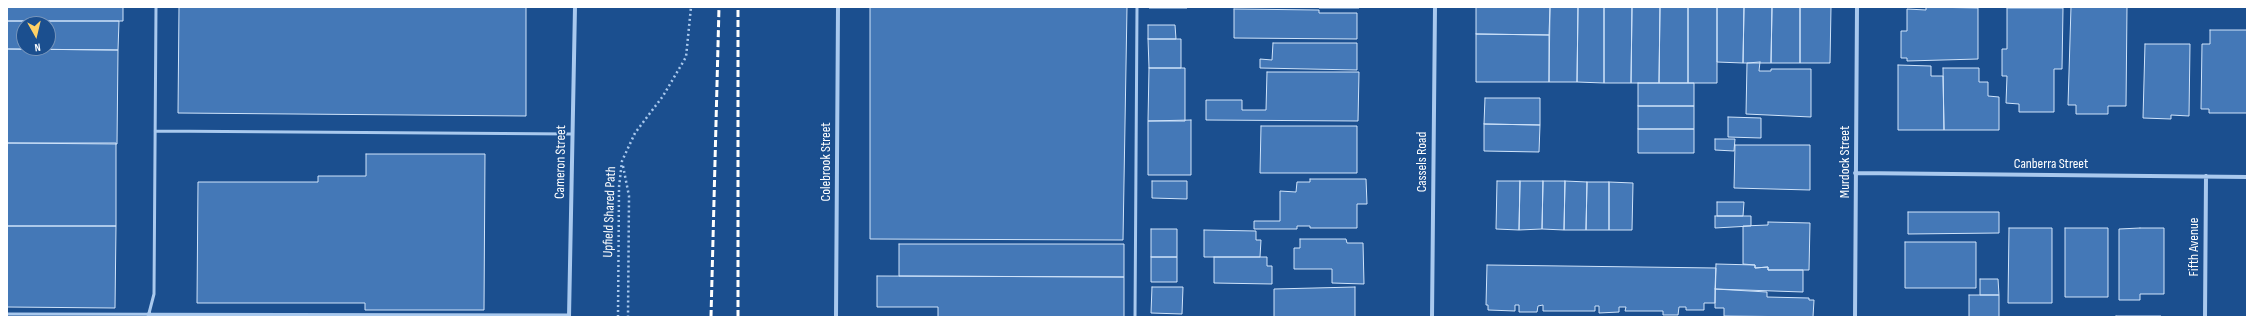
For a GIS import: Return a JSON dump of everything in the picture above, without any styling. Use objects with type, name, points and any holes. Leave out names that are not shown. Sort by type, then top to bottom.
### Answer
[{"type":"street","name":"Cameron Street","points":[[569,316],[575,7]]},
{"type":"street","name":"Colebrook Street","points":[[836,317],[838,7]]},
{"type":"street","name":"Cassels Road","points":[[1432,317],[1435,7]]},
{"type":"street","name":"Murdock Street","points":[[1855,317],[1857,7]]},
{"type":"street","name":"Canberra Street","points":[[1855,173],[2247,177]]},
{"type":"street","name":"Fifth Avenue","points":[[2205,317],[2206,176]]},
{"type":"lane","points":[[149,315],[154,294],[156,7]]},
{"type":"lane","points":[[1135,317],[1137,7]]},
{"type":"lane","points":[[156,130],[572,134]]},
{"type":"lane","points":[[7,314],[569,316]]},
{"type":"path","name":"Upfield Shared Path","points":[[618,317],[619,187],[622,161],[635,133],[663,96],[686,57],[691,7]]},
{"type":"path","points":[[622,161],[629,196],[628,317]]},
{"type":"building","points":[[7,7],[123,7],[123,21],[56,21],[56,16],[16,16],[16,21],[7,21]]},
{"type":"building","points":[[179,7],[526,7],[526,116],[178,113]]},
{"type":"building","points":[[870,7],[1127,7],[1123,240],[870,239]]},
{"type":"building","points":[[1187,7],[1187,8],[1149,8]]},
{"type":"building","points":[[1318,7],[1359,7],[1359,8],[1319,8]]},
{"type":"building","points":[[1476,7],[1550,7],[1549,35],[1476,34]]},
{"type":"building","points":[[1550,7],[1578,7],[1577,82],[1549,82]]},
{"type":"building","points":[[1578,7],[1604,7],[1604,83],[1577,82]]},
{"type":"building","points":[[1604,7],[1632,7],[1631,83],[1604,83]]},
{"type":"building","points":[[1632,7],[1660,7],[1659,83],[1631,83]]},
{"type":"building","points":[[1660,7],[1688,7],[1688,83],[1659,83]]},
{"type":"building","points":[[1688,7],[1717,7],[1717,83],[1688,83]]},
{"type":"building","points":[[1717,7],[1744,7],[1743,63],[1717,62]]},
{"type":"building","points":[[1744,7],[1772,7],[1771,63],[1743,63]]},
{"type":"building","points":[[1772,7],[1800,7],[1800,63],[1771,63]]},
{"type":"building","points":[[1800,7],[1831,7],[1830,63],[1800,63]]},
{"type":"building","points":[[1926,7],[1978,8],[1978,59],[1907,61],[1907,58],[1901,58],[1901,31],[1907,31],[1907,9],[1926,10]]},
{"type":"building","points":[[2071,7],[2127,7],[2126,106],[2108,106],[2108,114],[2076,114],[2076,105],[2068,105]]},
{"type":"building","points":[[2007,8],[2063,8],[2062,69],[2054,69],[2054,112],[2019,112],[2019,104],[2006,103],[2007,76],[2002,76],[2002,49],[2007,49]]},
{"type":"building","points":[[1234,9],[1319,10],[1319,13],[1357,13],[1357,39],[1234,38]]},
{"type":"building","points":[[7,21],[16,21],[16,49],[7,49]]},
{"type":"building","points":[[56,21],[119,21],[118,50],[56,49]]},
{"type":"building","points":[[1148,25],[1175,25],[1176,39],[1148,39]]},
{"type":"building","points":[[2210,30],[2247,30],[2247,113],[2209,113],[2209,109],[2201,109],[2202,44],[2210,44]]},
{"type":"building","points":[[1476,34],[1549,35],[1549,82],[1476,82]]},
{"type":"building","points":[[1148,39],[1181,39],[1181,68],[1149,68]]},
{"type":"building","points":[[1273,43],[1357,43],[1357,70],[1260,68],[1260,59],[1272,60]]},
{"type":"building","points":[[2145,44],[2190,44],[2189,116],[2171,115],[2171,119],[2143,118]]},
{"type":"building","points":[[7,49],[16,49],[16,56],[56,56],[56,49],[118,50],[117,144],[7,143]]},
{"type":"building","points":[[1760,62],[1759,71],[1771,71],[1771,69],[1811,69],[1811,117],[1746,114],[1747,63]]},
{"type":"building","points":[[1898,65],[1931,66],[1931,76],[1943,76],[1944,130],[1898,130]]},
{"type":"building","points":[[1149,68],[1185,68],[1185,121],[1148,121]]},
{"type":"building","points":[[1943,68],[1979,68],[1979,82],[1988,82],[1988,96],[1999,97],[1999,130],[1944,130]]},
{"type":"building","points":[[1267,72],[1359,72],[1358,121],[1206,120],[1206,100],[1242,100],[1242,110],[1266,110]]},
{"type":"building","points":[[1638,83],[1694,83],[1694,106],[1638,106]]},
{"type":"building","points":[[1485,98],[1540,98],[1540,125],[1484,124]]},
{"type":"building","points":[[1638,106],[1694,106],[1694,129],[1638,129]]},
{"type":"building","points":[[1728,117],[1761,118],[1761,138],[1728,137]]},
{"type":"building","points":[[1191,120],[1191,175],[1148,175],[1148,121]]},
{"type":"building","points":[[1484,124],[1540,125],[1539,152],[1484,151]]},
{"type":"building","points":[[1261,126],[1357,126],[1357,173],[1260,173]]},
{"type":"building","points":[[1638,129],[1694,129],[1694,153],[1638,153]]},
{"type":"building","points":[[1715,139],[1735,139],[1734,151],[1715,150]]},
{"type":"building","points":[[7,143],[116,143],[116,226],[7,226]]},
{"type":"building","points":[[1735,145],[1810,145],[1810,190],[1734,188]]},
{"type":"building","points":[[366,154],[485,154],[484,310],[365,310],[365,303],[197,303],[198,182],[318,182],[318,176],[366,176]]},
{"type":"building","points":[[1310,179],[1366,179],[1367,204],[1357,204],[1357,228],[1310,228],[1310,226],[1297,226],[1297,229],[1254,229],[1254,221],[1280,221],[1280,191],[1296,192],[1297,182],[1310,182]]},
{"type":"building","points":[[1152,181],[1187,181],[1187,199],[1152,198]]},
{"type":"building","points":[[1497,181],[1520,181],[1519,230],[1496,229]]},
{"type":"building","points":[[1520,181],[1543,181],[1542,229],[1519,230]]},
{"type":"building","points":[[1543,181],[1565,181],[1564,230],[1542,229]]},
{"type":"building","points":[[1565,181],[1587,182],[1586,230],[1564,230]]},
{"type":"building","points":[[1587,182],[1609,182],[1609,230],[1586,230]]},
{"type":"building","points":[[1609,182],[1633,183],[1632,230],[1609,230]]},
{"type":"building","points":[[1717,202],[1744,202],[1743,216],[1717,216]]},
{"type":"building","points":[[1908,212],[1999,212],[1999,233],[1908,234]]},
{"type":"building","points":[[1715,216],[1751,216],[1751,226],[1715,228]]},
{"type":"building","points":[[1768,222],[1810,223],[1809,270],[1768,270],[1768,267],[1755,268],[1755,265],[1743,264],[1743,226],[1768,225]]},
{"type":"building","points":[[7,226],[116,226],[115,308],[7,307]]},
{"type":"building","points":[[2009,228],[2052,228],[2052,303],[2008,303]]},
{"type":"building","points":[[2065,228],[2108,228],[2108,297],[2065,297]]},
{"type":"building","points":[[2164,228],[2164,294],[2140,294],[2140,300],[2119,300],[2119,229]]},
{"type":"building","points":[[1151,229],[1177,229],[1177,257],[1151,257]]},
{"type":"building","points":[[1204,230],[1256,231],[1256,240],[1261,240],[1260,257],[1204,257]]},
{"type":"building","points":[[1300,239],[1346,239],[1347,243],[1363,243],[1364,284],[1332,283],[1332,269],[1294,269],[1294,248],[1300,248]]},
{"type":"building","points":[[1905,242],[1976,242],[1976,288],[1905,288]]},
{"type":"building","points":[[899,244],[1124,244],[1124,277],[899,276]]},
{"type":"building","points":[[1151,257],[1177,257],[1177,282],[1151,282]]},
{"type":"building","points":[[1214,257],[1267,257],[1267,266],[1272,266],[1272,284],[1214,283]]},
{"type":"building","points":[[1716,264],[1755,265],[1755,268],[1768,267],[1768,270],[1803,270],[1803,292],[1715,289]]},
{"type":"building","points":[[1487,265],[1716,268],[1715,303],[1704,303],[1704,310],[1686,310],[1686,307],[1679,307],[1678,315],[1663,315],[1663,311],[1625,311],[1626,307],[1619,307],[1619,312],[1599,313],[1599,306],[1595,306],[1595,311],[1543,311],[1543,305],[1538,306],[1537,312],[1519,312],[1519,305],[1515,305],[1515,311],[1488,310],[1488,305],[1486,305]]},
{"type":"building","points":[[877,276],[1124,277],[1124,317],[938,317],[938,307],[877,307]]},
{"type":"building","points":[[1980,279],[1998,279],[1999,295],[1980,295]]},
{"type":"building","points":[[1152,287],[1183,287],[1182,314],[1151,313]]},
{"type":"building","points":[[1355,287],[1355,317],[1274,317],[1274,289]]},
{"type":"building","points":[[1715,289],[1767,292],[1767,297],[1809,298],[1809,300],[1814,300],[1813,317],[1724,316],[1724,308],[1715,308]]},
{"type":"building","points":[[1969,295],[1999,295],[1999,317],[1969,317]]},
{"type":"building","points":[[2161,316],[2161,317],[2116,317]]},
{"type":"railway","points":[[711,317],[719,7]]},
{"type":"railway","points":[[738,7],[738,317]]}]
